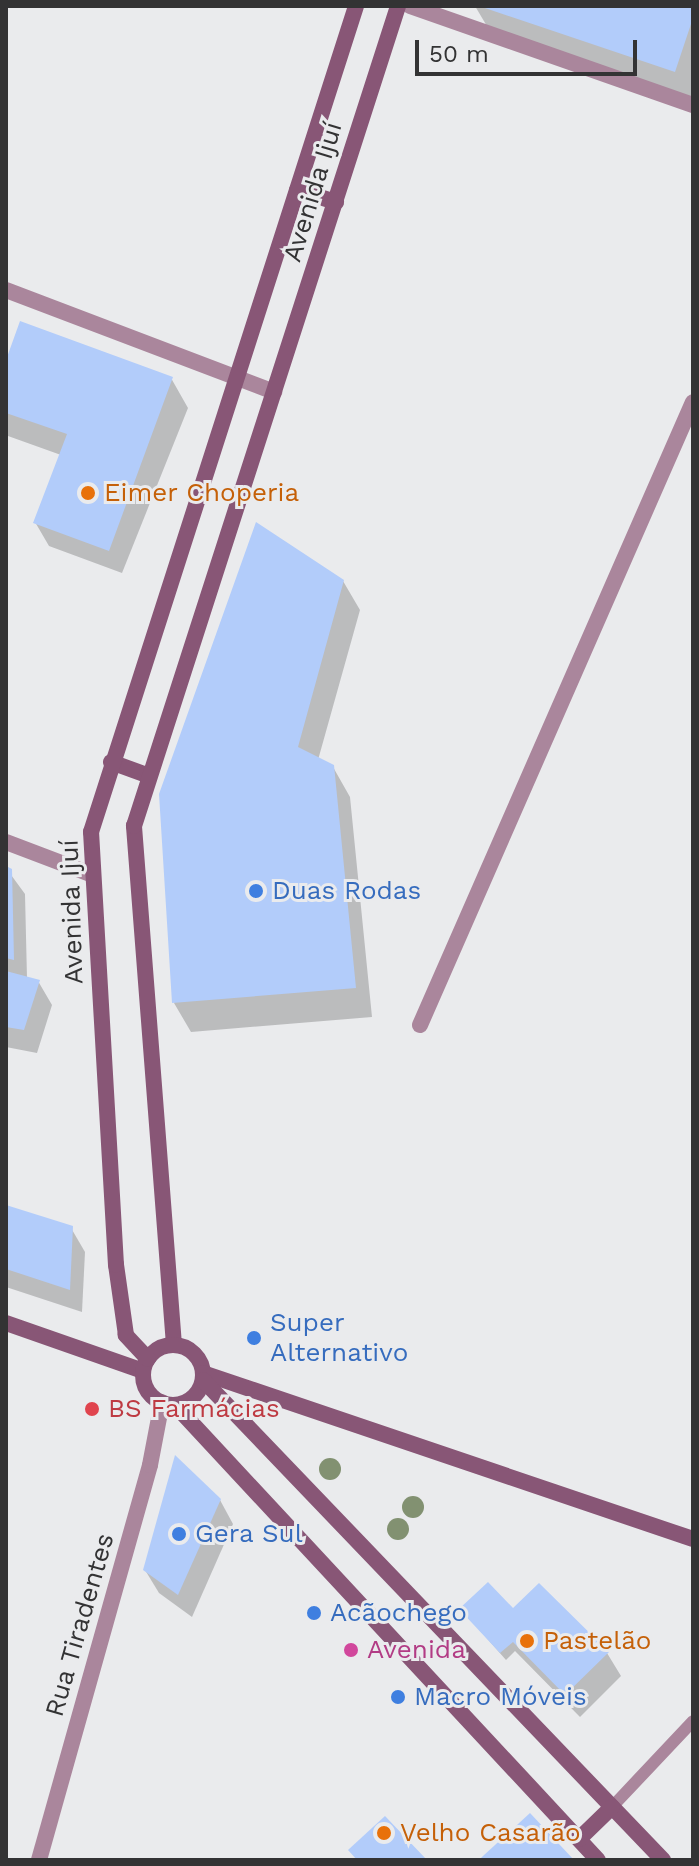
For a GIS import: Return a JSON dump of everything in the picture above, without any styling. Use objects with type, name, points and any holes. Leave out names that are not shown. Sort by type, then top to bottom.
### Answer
[{"type":"main road","name":"Avenida Ijuí","points":[[146,1365],[126,1335],[120,1294],[91,832],[356,6]]},
{"type":"main road","name":"Avenida Ijuí","points":[[174,1345],[133,846],[147,775],[398,6]]},
{"type":"main road","points":[[297,190],[336,202]]},
{"type":"main road","points":[[111,762],[147,775]]},
{"type":"main road","points":[[6,1323],[146,1365]]},
{"type":"main road","points":[[146,1365],[174,1345],[194,1353],[203,1377],[663,1860]]},
{"type":"main road","points":[[146,1365],[145,1386],[168,1404],[598,1860]]},
{"type":"main road","points":[[168,1404],[190,1400],[203,1377]]},
{"type":"main road","points":[[203,1377],[693,1539]]},
{"type":"main road","points":[[579,1839],[612,1807]]},
{"type":"street","points":[[410,6],[693,105]]},
{"type":"street","points":[[6,290],[274,392]]},
{"type":"street","points":[[420,1025],[693,402]]},
{"type":"street","points":[[6,842],[93,875]]},
{"type":"street","name":"Rua Tiradentes","points":[[39,1860],[168,1404]]},
{"type":"lane","points":[[612,1807],[693,1721]]},
{"type":"building","points":[[479,6],[693,6],[693,18],[675,72]]},
{"type":"building","points":[[20,321],[173,377],[109,551],[33,523],[67,434],[6,413],[6,360]]},
{"type":"building","name":"Duas Rodas","points":[[256,522],[344,580],[298,747],[334,765],[356,988],[172,1003],[159,794]]},
{"type":"building","points":[[6,866],[12,869],[14,960],[6,958]]},
{"type":"building","points":[[6,971],[40,980],[24,1030],[6,1027]]},
{"type":"building","points":[[6,1205],[73,1226],[70,1290],[6,1269]]},
{"type":"building","name":"Gera Sul","points":[[175,1455],[221,1499],[178,1595],[143,1570]]},
{"type":"building","points":[[488,1582],[513,1608],[539,1583],[609,1652],[565,1695],[513,1642],[500,1653],[459,1609]]},
{"type":"building","points":[[530,1813],[574,1860],[479,1860],[483,1856]]},
{"type":"building","name":"Velho Casarão","points":[[385,1816],[427,1860],[357,1860],[348,1850]]},
{"type":"place","name":"Eimer Choperia","points":[[88,493]]},
{"type":"place","name":"Duas Rodas","points":[[256,891]]},
{"type":"place","name":"Super Alternativo","points":[[254,1338]]},
{"type":"place","name":"BS Farmácias","points":[[92,1409]]},
{"type":"place","name":"Gera Sul","points":[[179,1534]]},
{"type":"place","name":"Acãochego","points":[[314,1613]]},
{"type":"place","name":"Pastelão","points":[[527,1641]]},
{"type":"place","name":"Avenida","points":[[351,1650]]},
{"type":"place","name":"Macro Móveis","points":[[398,1697]]},
{"type":"place","name":"Velho Casarão","points":[[384,1833]]}]
